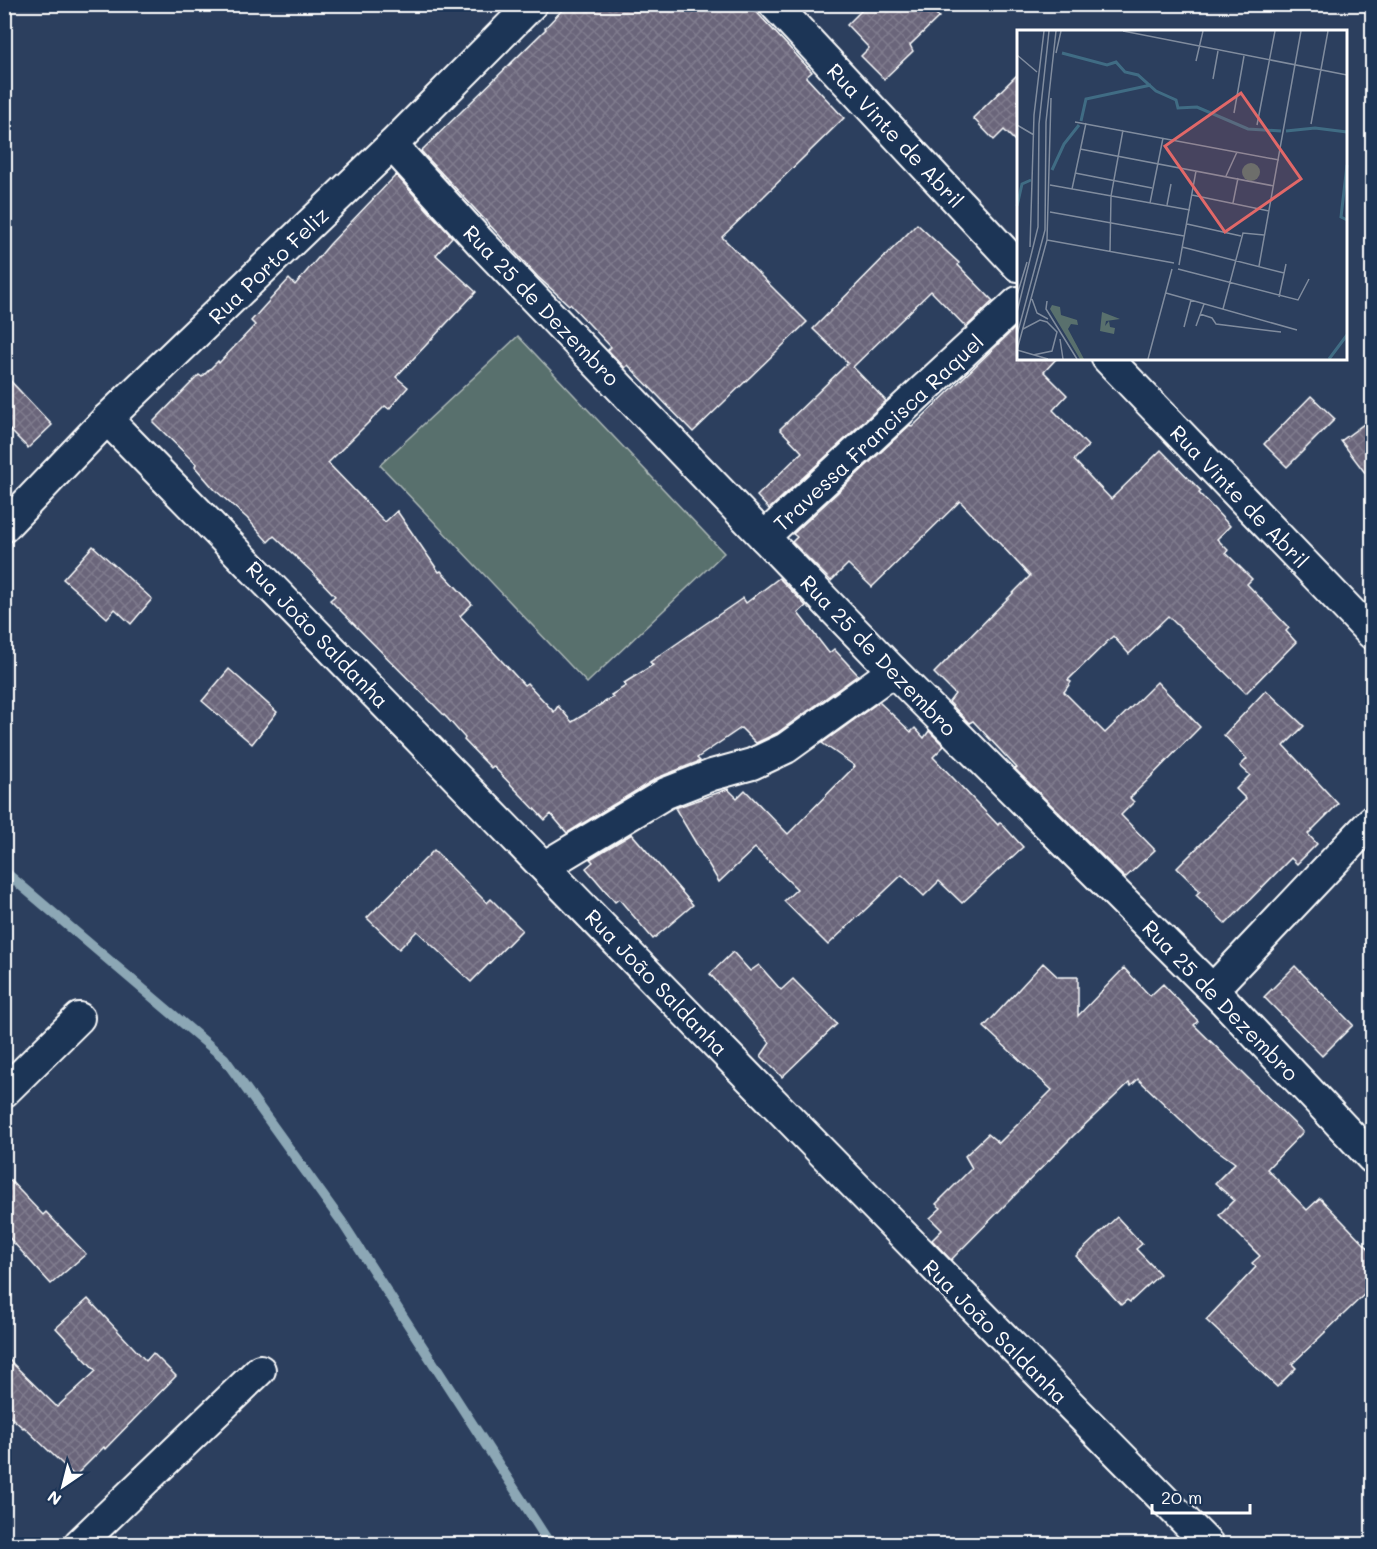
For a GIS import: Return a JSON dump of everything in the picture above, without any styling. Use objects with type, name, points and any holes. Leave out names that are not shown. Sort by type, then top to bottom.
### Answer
[{"type":"street","name":"Rua Porto Feliz","points":[[4,527],[107,419],[392,145],[532,4]]},
{"type":"street","name":"Rua Vinte de Abril","points":[[774,4],[1017,265]]},
{"type":"street","name":"Rua 25 de Dezembro","points":[[392,145],[481,243],[892,672],[1213,989],[1372,1158]]},
{"type":"street","name":"Travessa Francisca Raquel","points":[[764,537],[1017,303]]},
{"type":"street","name":"Rua Vinte de Abril","points":[[1109,360],[1372,634]]},
{"type":"street","name":"Rua João Saldanha","points":[[107,419],[545,866],[946,1281],[1208,1545]]},
{"type":"street","points":[[545,866],[666,793],[712,775],[752,764],[786,748],[892,672]]},
{"type":"street","points":[[1213,989],[1372,821]]},
{"type":"street","points":[[4,1092],[79,1018]]},
{"type":"street","points":[[79,1545],[260,1370]]},
{"type":"green space","points":[[518,336],[724,553],[587,683],[380,465]]},
{"type":"building","points":[[568,4],[749,4],[812,72],[806,77],[844,118],[722,237],[807,322],[693,432],[628,365],[625,368],[608,350],[611,347],[570,304],[538,277],[421,151],[546,29]]},
{"type":"building","points":[[868,4],[926,4],[939,17],[910,45],[913,51],[884,79],[861,56],[869,48],[847,25]]},
{"type":"building","points":[[1017,75],[1017,143],[1004,130],[994,140],[973,118]]},
{"type":"building","points":[[396,175],[452,237],[436,255],[476,292],[396,377],[408,387],[389,409],[385,406],[328,463],[385,522],[397,511],[439,572],[441,571],[472,604],[460,616],[524,685],[527,683],[554,712],[558,706],[572,722],[613,697],[611,695],[626,686],[624,683],[653,665],[650,662],[743,598],[746,603],[779,578],[806,606],[798,613],[829,653],[834,649],[858,675],[777,733],[756,743],[741,728],[697,758],[700,761],[657,778],[567,833],[551,814],[545,820],[493,766],[491,768],[464,740],[465,738],[448,719],[330,600],[335,596],[314,574],[274,536],[268,542],[247,518],[215,490],[195,467],[196,464],[153,422],[199,375],[202,377],[218,361],[219,363],[255,325],[251,321],[289,279],[295,285],[330,244]]},
{"type":"building","points":[[917,224],[959,263],[958,265],[993,301],[966,327],[931,291],[853,367],[886,401],[769,509],[757,496],[802,452],[780,429],[848,363],[813,329]]},
{"type":"building","points":[[1017,326],[1017,360],[1055,360],[1044,372],[1067,395],[1053,410],[1088,446],[1074,460],[1111,499],[1161,450],[1201,491],[1199,493],[1230,526],[1217,539],[1228,550],[1226,553],[1252,579],[1247,584],[1289,628],[1286,631],[1296,642],[1246,693],[1168,616],[1129,654],[1113,636],[1068,680],[1071,682],[1064,692],[1105,733],[1157,682],[1200,727],[1130,798],[1134,802],[1121,815],[1155,850],[1125,878],[1015,769],[1017,768],[973,721],[969,723],[949,702],[955,694],[934,673],[1030,576],[960,501],[872,587],[848,564],[831,581],[792,542],[797,537],[793,534],[910,425],[912,427]]},
{"type":"building","points":[[4,374],[52,425],[28,448],[4,424]]},
{"type":"building","points":[[1311,396],[1335,419],[1287,467],[1264,444]]},
{"type":"building","points":[[1372,418],[1372,482],[1341,441]]},
{"type":"building","points":[[93,546],[152,599],[131,624],[115,609],[107,618],[63,579]]},
{"type":"building","points":[[229,669],[277,712],[252,744],[202,701]]},
{"type":"building","points":[[1266,690],[1304,726],[1284,746],[1338,804],[1308,834],[1317,844],[1297,864],[1291,858],[1226,924],[1196,895],[1200,891],[1177,868],[1246,799],[1236,789],[1250,775],[1240,766],[1247,759],[1224,735]]},
{"type":"building","points":[[879,702],[911,732],[915,728],[924,738],[929,731],[944,746],[933,757],[998,825],[1000,822],[1023,847],[962,903],[939,881],[924,896],[902,875],[828,945],[784,901],[797,889],[755,848],[719,882],[675,808],[728,789],[737,798],[745,790],[788,834],[855,766],[822,743]]},
{"type":"building","points":[[632,834],[693,905],[653,939],[619,899],[615,902],[586,868],[593,862],[590,859]]},
{"type":"building","points":[[434,850],[487,903],[491,899],[522,930],[471,982],[417,931],[399,949],[367,918]]},
{"type":"building","points":[[733,952],[750,971],[759,965],[781,990],[793,979],[837,1024],[782,1077],[761,1056],[770,1043],[710,974]]},
{"type":"building","points":[[1043,963],[1058,977],[1078,977],[1078,1016],[1124,968],[1150,996],[1163,984],[1198,1021],[1194,1025],[1303,1132],[1267,1169],[1307,1210],[1320,1198],[1372,1252],[1372,1287],[1292,1364],[1296,1368],[1277,1387],[1206,1320],[1256,1267],[1252,1263],[1260,1256],[1219,1215],[1234,1200],[1215,1183],[1235,1163],[1200,1138],[1138,1079],[1131,1086],[1129,1083],[1073,1136],[951,1260],[932,1240],[942,1230],[930,1218],[941,1208],[936,1204],[972,1168],[965,1156],[988,1134],[999,1143],[1052,1090],[984,1027]]},
{"type":"building","points":[[1295,966],[1353,1025],[1322,1056],[1264,997]]},
{"type":"building","points":[[4,1174],[43,1215],[46,1212],[86,1254],[51,1284],[4,1232]]},
{"type":"building","points":[[1117,1217],[1142,1244],[1136,1249],[1160,1274],[1130,1302],[1127,1300],[1121,1305],[1076,1256]]},
{"type":"building","points":[[88,1299],[146,1361],[153,1353],[176,1376],[105,1449],[104,1447],[75,1476],[4,1411],[4,1355],[57,1407],[96,1371],[56,1328]]},
{"type":"waterway","points":[[4,871],[224,1058],[342,1222],[550,1544]]}]
